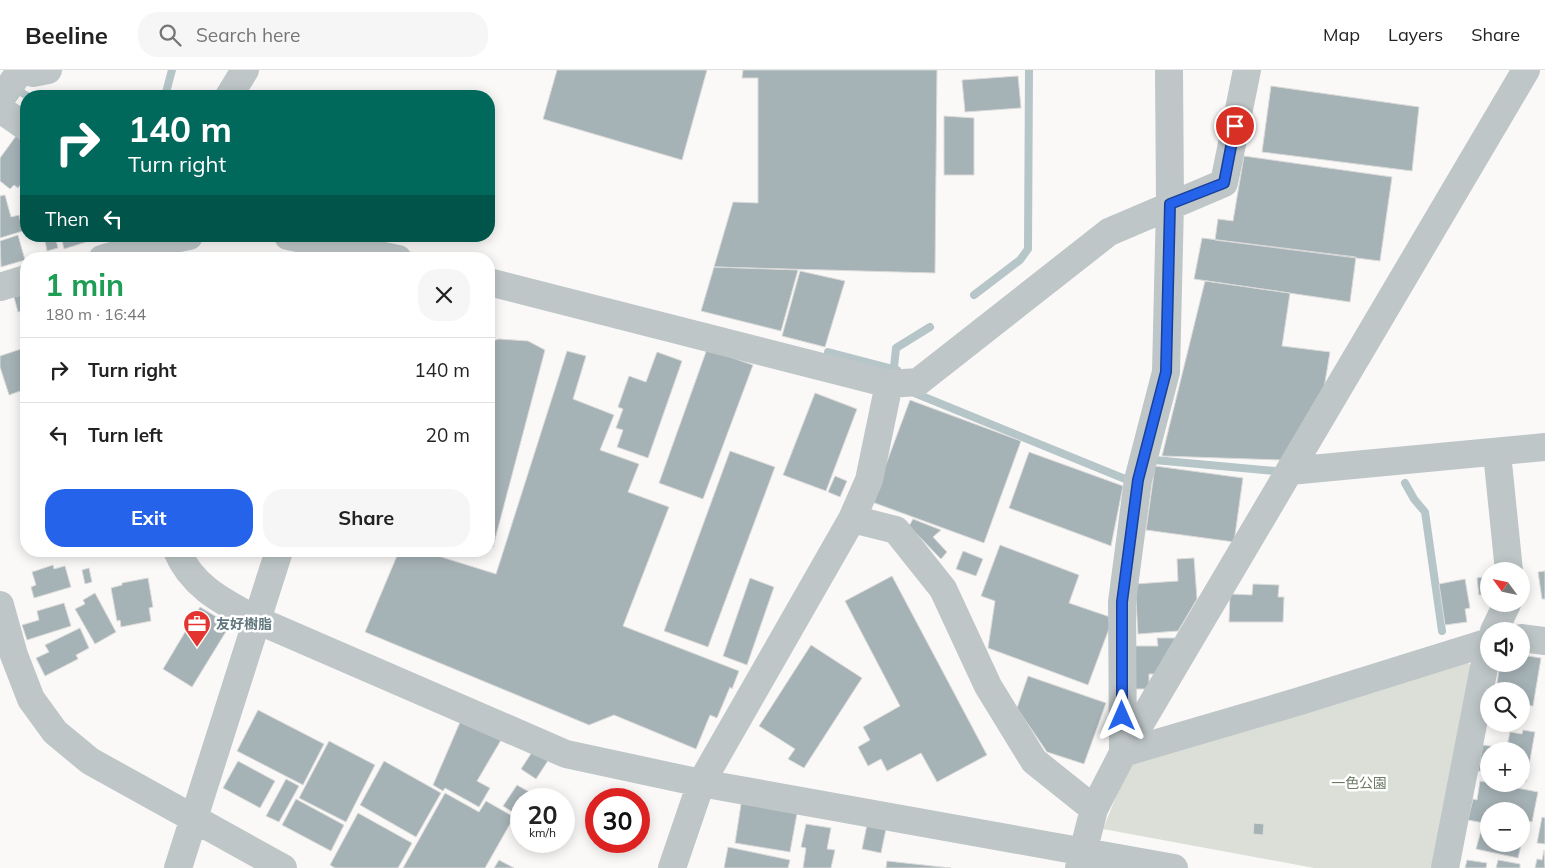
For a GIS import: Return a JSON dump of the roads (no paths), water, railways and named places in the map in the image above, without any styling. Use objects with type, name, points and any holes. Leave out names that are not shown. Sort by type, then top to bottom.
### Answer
[{"type":"street","points":[[0,100],[22,70],[33,73],[48,70]]},
{"type":"street","points":[[233,90],[245,70]]},
{"type":"street","points":[[1123,754],[1122,602],[1138,480],[1166,372],[1170,204],[1169,70]]},
{"type":"street","points":[[495,284],[888,384],[918,382],[1109,232],[1170,204],[1224,183],[1247,70]]},
{"type":"street","points":[[1081,860],[1094,809],[1123,754],[1526,70]]},
{"type":"street","points":[[0,109],[20,123]]},
{"type":"street","points":[[122,252],[149,242]]},
{"type":"street","points":[[315,242],[359,252]]},
{"type":"street","points":[[0,286],[20,281]]},
{"type":"street","points":[[672,868],[701,783],[852,519],[869,480],[888,384]]},
{"type":"street","points":[[1290,472],[1545,447]]},
{"type":"street","points":[[1497,453],[1508,562]]},
{"type":"street","points":[[852,519],[896,530],[944,589],[988,686],[1034,761],[1094,809]]},
{"type":"street","points":[[179,557],[183,566],[210,594],[257,620],[566,754],[1081,860],[1174,868]]},
{"type":"street","points":[[178,868],[277,557]]},
{"type":"street","points":[[0,606],[14,655],[31,699],[55,732],[90,761],[283,868]]},
{"type":"street","points":[[1530,639],[1545,641]]},
{"type":"street","points":[[1123,754],[1300,702],[1480,645]]},
{"type":"street","points":[[1446,868],[1483,672]]},
{"type":"waterway","points":[[167,90],[172,70]]},
{"type":"waterway","points":[[974,295],[1020,260],[1028,249],[1029,70]]},
{"type":"waterway","points":[[894,367],[896,348],[930,327]]},
{"type":"waterway","points":[[828,352],[897,370]]},
{"type":"waterway","points":[[912,392],[1130,481]]},
{"type":"waterway","points":[[1154,460],[1275,471]]},
{"type":"waterway","points":[[1405,483],[1414,499],[1425,512],[1442,631]]},
{"type":"place","name":"友好樹脂","points":[[197,648]]},
{"type":"park label","name":"一色公園","points":[[1359,783]]}]
